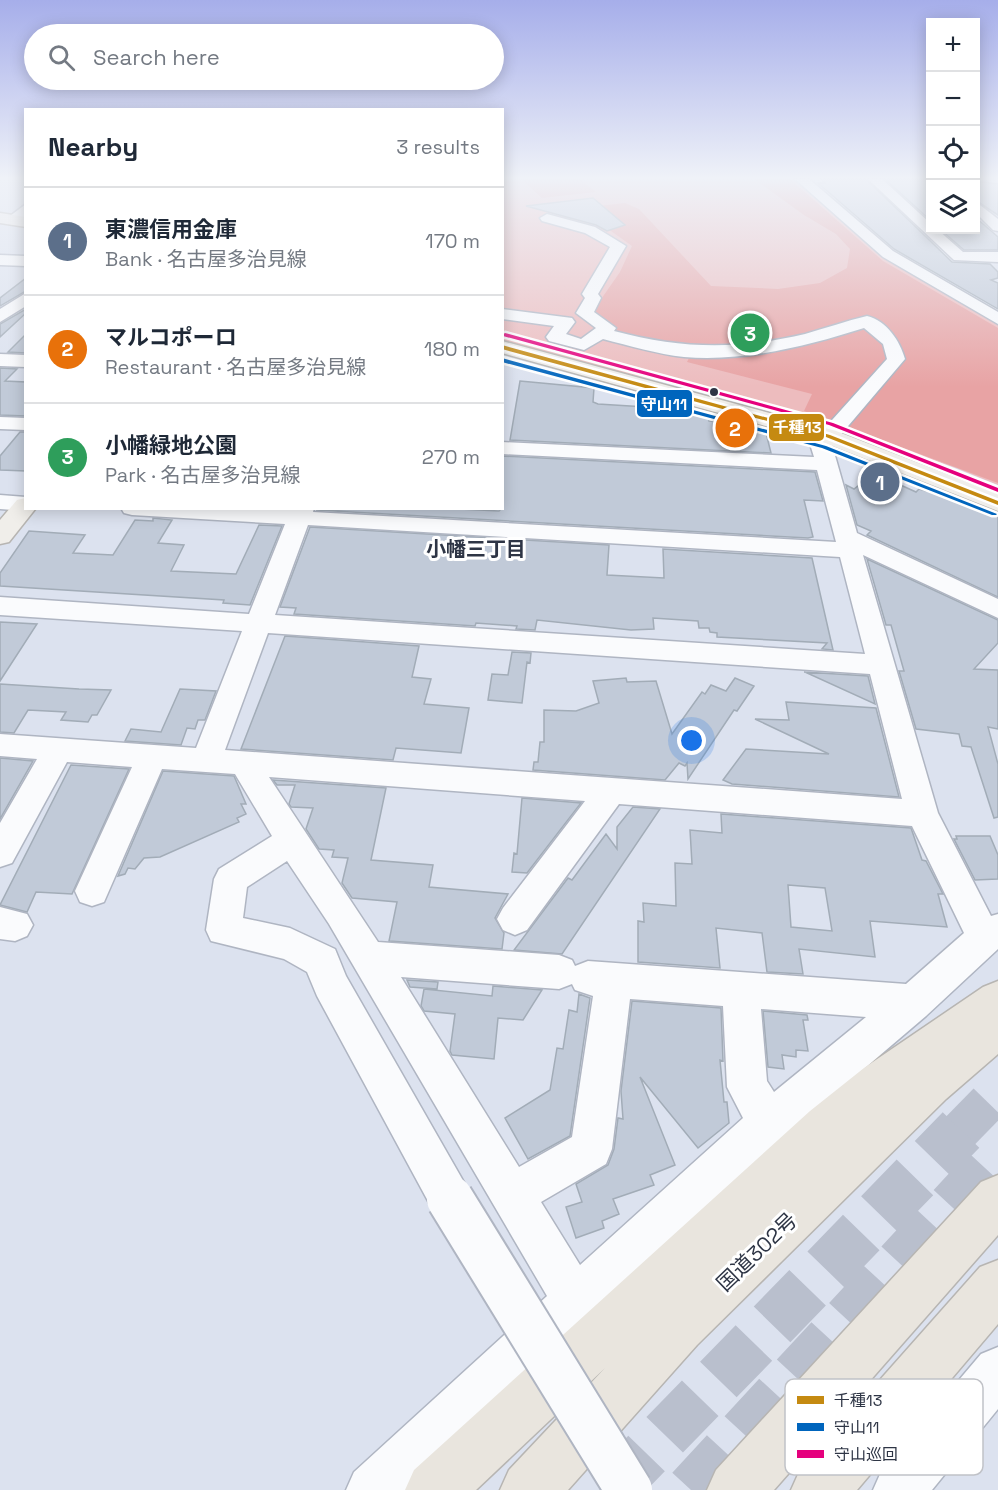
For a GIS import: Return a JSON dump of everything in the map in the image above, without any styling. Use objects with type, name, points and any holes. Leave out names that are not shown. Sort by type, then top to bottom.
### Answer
[{"type":"highway","points":[[434,1490],[826,1127],[880,1084],[998,1001]]},
{"type":"highway","name":"国道302号","points":[[529,1490],[679,1327],[930,1083],[998,1027]]},
{"type":"highway","points":[[836,1379],[998,1199]]},
{"type":"highway","points":[[916,1379],[998,1285]]},
{"type":"highway","points":[[736,1490],[785,1436]]},
{"type":"highway","points":[[820,1490],[833,1475]]},
{"type":"main road","points":[[504,348],[828,436],[998,503]]},
{"type":"main road","points":[[0,536],[24,506]]},
{"type":"street","points":[[597,341],[608,328],[585,313],[593,298],[590,294],[617,249]]},
{"type":"street","points":[[883,249],[894,258],[998,319]]},
{"type":"street","points":[[950,249],[959,257]]},
{"type":"street","points":[[894,258],[998,257]]},
{"type":"street","points":[[0,260],[24,261]]},
{"type":"street","points":[[0,317],[17,303]]},
{"type":"street","points":[[504,314],[566,322],[555,337]]},
{"type":"street","points":[[372,1490],[769,1122],[913,1003],[991,934],[922,814],[821,444],[896,358],[891,342],[867,321],[811,337],[723,351],[696,352],[597,341],[563,341],[555,337],[542,337],[504,329]]},
{"type":"street","points":[[0,360],[24,361]]},
{"type":"street","points":[[0,423],[24,424]]},
{"type":"street","points":[[504,448],[826,464]]},
{"type":"street","points":[[0,502],[24,504]]},
{"type":"street","points":[[188,510],[849,544],[998,609]]},
{"type":"street","points":[[206,760],[301,514]]},
{"type":"street","points":[[0,606],[883,665]]},
{"type":"street","points":[[0,745],[922,814]]},
{"type":"street","points":[[0,853],[59,749]]},
{"type":"street","points":[[92,891],[152,756]]},
{"type":"street","points":[[244,762],[292,841],[341,913],[576,1301]]},
{"type":"street","points":[[515,919],[612,790]]},
{"type":"street","points":[[292,841],[231,879],[224,930],[290,944],[322,961],[330,984],[450,1199],[629,1490]]},
{"type":"street","points":[[367,958],[913,1003]]},
{"type":"street","points":[[511,1195],[591,1149],[587,977]]},
{"type":"street","points":[[741,990],[747,1087],[769,1122]]},
{"type":"street","points":[[983,1389],[998,1371]]},
{"type":"street","points":[[899,1490],[911,1475]]},
{"type":"shaded area","points":[[504,249],[876,249],[885,256],[998,323],[998,485],[956,468],[779,407],[569,361],[504,343]]},
{"type":"shaded area","points":[[631,249],[676,249],[711,286],[778,289],[820,283],[847,268],[850,249],[869,249],[883,261],[998,328],[998,483],[804,411],[812,394],[687,362],[691,354],[646,339],[618,335],[595,314],[597,305],[620,272]]},
{"type":"building","points":[[894,249],[938,249],[952,262],[990,264],[998,272],[998,278],[991,280],[998,283],[998,309]]},
{"type":"building","points":[[962,249],[998,249],[964,250]]},
{"type":"building","points":[[24,280],[24,292],[0,306],[0,298]]},
{"type":"building","points":[[24,310],[24,315],[0,337],[0,324]]},
{"type":"building","points":[[24,336],[24,353],[8,352]]},
{"type":"building","points":[[0,368],[17,369],[5,381],[24,382],[24,416],[0,415]]},
{"type":"building","points":[[520,381],[594,388],[593,402],[598,404],[708,413],[709,421],[743,424],[743,428],[765,429],[771,453],[510,440]]},
{"type":"building","points":[[20,432],[24,432],[24,471],[0,470],[0,456]]},
{"type":"building","points":[[504,456],[815,472],[823,501],[804,500],[813,537],[808,538],[316,510],[504,510]]},
{"type":"building","points":[[874,473],[916,492],[919,489],[926,491],[930,488],[998,516],[998,597],[867,535],[871,531],[857,525],[846,485],[854,489]]},
{"type":"building","points":[[153,518],[172,520],[158,543],[184,545],[171,571],[236,574],[259,525],[282,526],[250,605],[223,603],[224,600],[0,586],[0,573],[29,531],[85,535],[73,553],[113,555],[135,520],[153,521]]},
{"type":"building","points":[[310,527],[609,545],[607,575],[664,578],[663,549],[812,558],[833,650],[822,649],[827,643],[717,637],[717,633],[710,632],[709,628],[699,628],[698,621],[653,618],[654,629],[631,630],[537,620],[535,630],[516,629],[517,626],[476,623],[475,626],[294,614],[296,608],[280,607]]},
{"type":"building","points":[[867,559],[998,620],[998,643],[974,669],[998,670],[998,729],[988,727],[998,764],[998,817],[994,818],[971,747],[962,746],[959,734],[916,729],[899,671],[904,671],[891,625],[886,625]]},
{"type":"building","points":[[0,622],[37,624],[0,681]]},
{"type":"building","points":[[285,636],[419,646],[412,677],[431,679],[424,704],[469,708],[461,753],[396,748],[393,760],[241,749]]},
{"type":"building","points":[[512,652],[531,653],[530,663],[527,662],[522,703],[488,700],[492,674],[508,675]]},
{"type":"building","points":[[805,672],[868,676],[875,704]]},
{"type":"building","points":[[626,678],[627,682],[656,681],[672,734],[702,692],[705,694],[711,685],[726,691],[735,678],[754,686],[737,711],[734,710],[688,779],[687,763],[685,766],[679,763],[665,780],[533,770],[534,762],[538,762],[540,742],[544,742],[544,710],[576,711],[599,703],[593,681]]},
{"type":"building","points":[[0,684],[111,690],[97,715],[92,715],[88,722],[61,720],[66,712],[28,710],[14,733],[0,732]]},
{"type":"building","points":[[180,689],[216,691],[205,720],[198,720],[195,729],[187,728],[181,745],[125,741],[131,729],[161,732]]},
{"type":"building","points":[[786,702],[876,708],[899,797],[732,784],[723,780],[746,749],[829,754],[755,719],[789,720]]},
{"type":"building","points":[[0,758],[33,761],[0,819]]},
{"type":"building","points":[[71,765],[129,769],[72,894],[36,892],[27,912],[0,905]]},
{"type":"building","points":[[163,771],[234,776],[246,804],[241,804],[246,814],[237,818],[239,822],[160,857],[144,858],[135,869],[128,868],[125,874],[118,876]]},
{"type":"building","points":[[273,780],[386,788],[371,860],[433,865],[429,887],[508,894],[495,918],[504,933],[502,949],[389,941],[397,902],[352,898],[342,883],[348,858],[332,857],[334,850],[319,849],[306,829],[313,808],[291,807],[289,804],[295,785],[277,785]]},
{"type":"building","points":[[522,798],[581,803],[527,873],[512,872],[514,853],[517,854]]},
{"type":"building","points":[[633,807],[660,809],[562,954],[514,950],[568,878],[572,880],[606,834],[617,849],[617,827]]},
{"type":"building","points":[[721,814],[911,828],[922,860],[926,861],[943,894],[938,894],[947,927],[870,921],[875,957],[799,949],[803,974],[767,972],[762,933],[716,928],[720,968],[638,962],[638,921],[644,922],[643,903],[676,906],[675,863],[692,864],[690,830],[722,833]],"holes":[[[788,885],[825,888],[832,931],[791,927]]]},
{"type":"building","points":[[956,836],[990,836],[998,855],[998,879],[975,880],[954,839],[957,839]]},
{"type":"building","points":[[407,980],[438,982],[437,989],[410,987]]},
{"type":"building","points":[[493,986],[542,990],[523,1020],[498,1018],[494,1059],[452,1055],[450,1051],[455,1014],[424,1011],[421,1006],[424,989],[492,996]]},
{"type":"building","points":[[579,994],[590,998],[570,1136],[528,1159],[505,1118],[550,1090],[557,1048],[563,1049],[569,1010],[577,1012]]},
{"type":"building","points":[[632,1001],[721,1008],[723,1061],[720,1060],[724,1102],[727,1102],[729,1123],[698,1148],[640,1077],[675,1165],[650,1175],[654,1185],[613,1199],[619,1214],[602,1221],[604,1228],[576,1238],[566,1207],[582,1202],[576,1184],[608,1165],[614,1149],[618,1118],[623,1119],[621,1091]]},
{"type":"building","points":[[763,1011],[807,1015],[808,1020],[803,1020],[808,1051],[796,1050],[796,1057],[782,1055],[784,1069],[768,1067]]},
{"type":"tunnel","points":[[960,1131],[998,1092]]},
{"type":"tunnel","points":[[611,1490],[961,1130]]},
{"type":"tunnel","points":[[794,1379],[998,1158]]},
{"type":"tunnel","points":[[691,1490],[785,1388]]},
{"type":"transit line","name":"守山巡回","points":[[505,335],[831,424],[998,490]]},
{"type":"transit line","name":"千種13","points":[[504,348],[828,436],[998,503]]},
{"type":"transit line","name":"守山11","points":[[504,361],[824,447],[994,514]]},
{"type":"place","name":"小幡緑地公園","points":[[750,333]]},
{"type":"place","name":"マルコポーロ","points":[[735,428]]},
{"type":"place","name":"東濃信用金庫","points":[[880,482]]},
{"type":"district","name":"小幡三丁目","points":[[476,549]]}]
